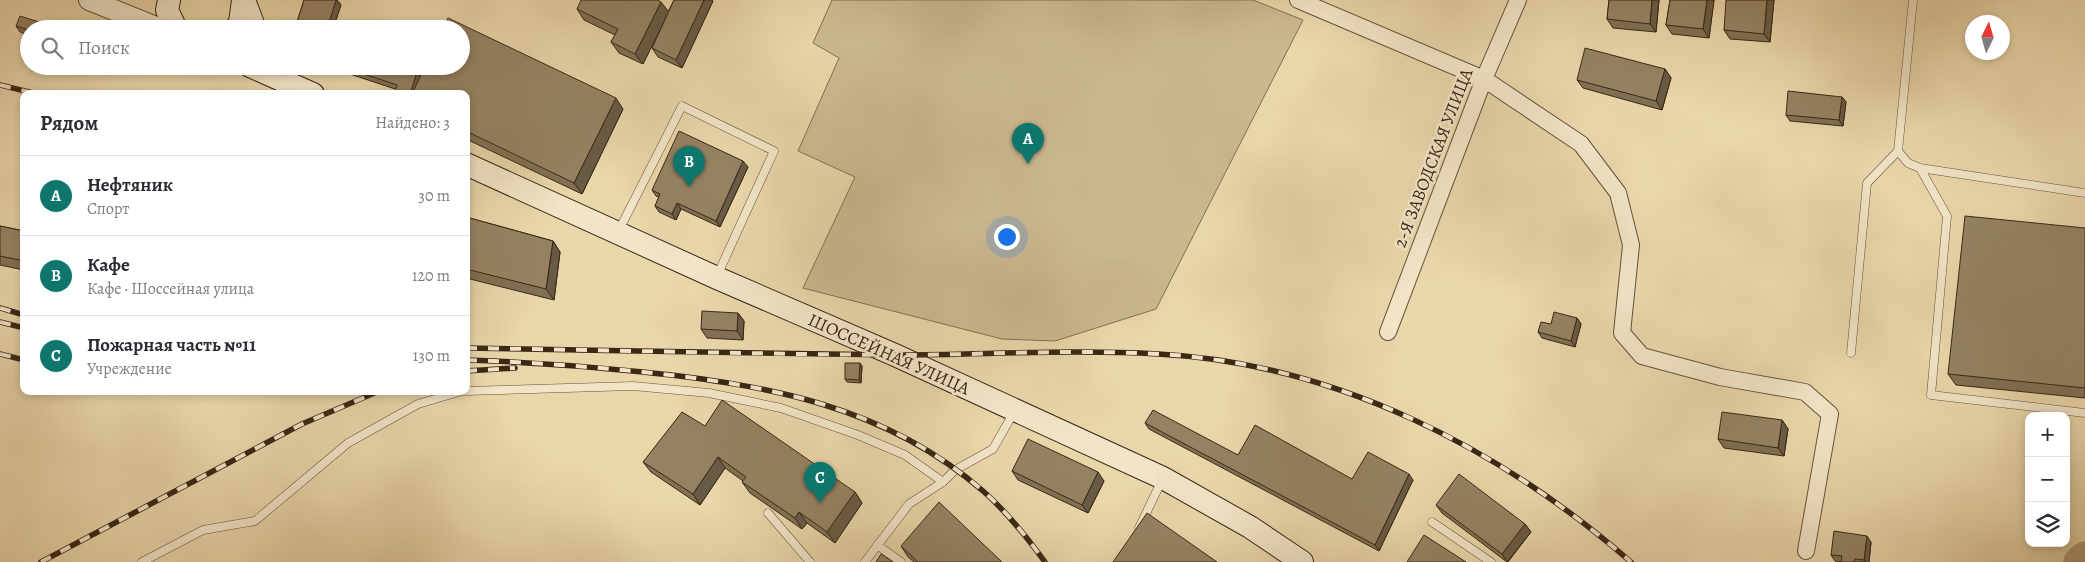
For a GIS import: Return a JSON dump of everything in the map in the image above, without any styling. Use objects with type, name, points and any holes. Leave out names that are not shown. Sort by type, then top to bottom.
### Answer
[{"type":"main road","points":[[169,0],[167,10],[172,20]]},
{"type":"main road","points":[[240,20],[243,0]]},
{"type":"main road","points":[[243,0],[251,20]]},
{"type":"main road","points":[[271,75],[305,90]]},
{"type":"main road","points":[[294,75],[309,90]]},
{"type":"main road","name":"ШОССЕЙНАЯ УЛИЦА","points":[[470,166],[716,278],[895,355],[1014,412],[1163,478],[1250,527],[1302,562]]},
{"type":"street","points":[[89,0],[139,20]]},
{"type":"street","points":[[1298,0],[1484,79],[1582,144],[1618,193],[1631,245],[1622,333],[1642,356],[1720,377],[1805,392],[1830,414],[1806,551]]},
{"type":"street","name":"2-Я ЗАВОДСКАЯ УЛИЦА","points":[[1388,332],[1484,79],[1518,0]]},
{"type":"lane","points":[[1852,353],[1867,184],[1898,151],[1913,0]]},
{"type":"lane","points":[[617,233],[682,106],[774,151],[716,278]]},
{"type":"lane","points":[[1898,151],[1908,163],[1920,168],[2085,193]]},
{"type":"lane","points":[[1920,168],[1947,216],[1931,395],[2085,413]]},
{"type":"lane","points":[[470,391],[632,386],[709,393],[781,408],[858,435],[905,456],[943,482]]},
{"type":"lane","points":[[142,562],[203,530],[255,521],[348,443],[418,404],[448,395]]},
{"type":"lane","points":[[865,562],[908,504],[943,482],[956,470],[993,449],[1014,412]]},
{"type":"lane","points":[[1136,534],[1163,478]]},
{"type":"lane","points":[[768,513],[810,562]]},
{"type":"lane","points":[[1432,522],[1491,562]]},
{"type":"lane","points":[[877,545],[900,562]]},
{"type":"shaded area","points":[[832,0],[1253,0],[1303,20],[1156,309],[1055,341],[1002,339],[803,288],[855,177],[798,151],[839,58],[813,43]]},
{"type":"building","points":[[304,0],[336,0],[330,20],[298,20]]},
{"type":"building","points":[[581,0],[658,0],[661,2],[635,54],[611,42],[618,29],[577,9]]},
{"type":"building","points":[[674,0],[704,0],[676,60],[652,48]]},
{"type":"building","points":[[1609,0],[1652,0],[1650,24],[1607,19]]},
{"type":"building","points":[[1670,0],[1707,0],[1703,29],[1666,25]]},
{"type":"building","points":[[1726,0],[1767,0],[1764,34],[1724,30]]},
{"type":"building","points":[[20,16],[33,20],[20,20],[20,27],[16,26]]},
{"type":"building","points":[[470,28],[616,98],[574,183],[470,133],[470,90],[414,90],[421,75],[470,75]]},
{"type":"building","points":[[1585,48],[1665,69],[1656,101],[1577,80]]},
{"type":"building","points":[[367,75],[416,75],[411,90],[395,90],[397,85]]},
{"type":"building","points":[[1788,91],[1842,97],[1839,120],[1786,115]]},
{"type":"building","points":[[679,131],[743,161],[716,221],[677,203],[672,214],[655,206],[660,194],[652,190]]},
{"type":"building","points":[[1965,216],[2085,228],[2085,388],[1948,374]]},
{"type":"building","points":[[470,218],[553,241],[546,289],[470,270]]},
{"type":"building","points":[[0,226],[20,230],[20,260],[0,256]]},
{"type":"building","points":[[702,311],[738,313],[737,331],[701,329]]},
{"type":"building","points":[[1554,312],[1577,318],[1571,341],[1538,332],[1541,322],[1551,324]]},
{"type":"building","points":[[845,363],[860,363],[859,380],[845,379]]},
{"type":"building","points":[[722,400],[855,492],[827,532],[799,512],[795,518],[742,482],[746,477],[718,457],[693,494],[643,462],[682,412],[705,426]]},
{"type":"building","points":[[1153,410],[1238,455],[1255,425],[1352,479],[1368,452],[1409,474],[1375,545],[1145,423]]},
{"type":"building","points":[[1722,412],[1782,420],[1778,448],[1718,439]]},
{"type":"building","points":[[1028,439],[1098,472],[1082,505],[1012,471]]},
{"type":"building","points":[[1459,474],[1525,524],[1502,554],[1436,505]]},
{"type":"building","points":[[939,502],[1002,562],[918,562],[901,546]]},
{"type":"building","points":[[1147,513],[1217,562],[1113,562]]},
{"type":"building","points":[[1834,531],[1867,536],[1864,560],[1855,559],[1854,562],[1841,562],[1842,556],[1831,555]]},
{"type":"building","points":[[1424,535],[1466,562],[1407,562]]},
{"type":"building","points":[[881,554],[893,562],[876,562]]},
{"type":"waterway","points":[[2079,562],[2085,557]]},
{"type":"railway","points":[[0,85],[21,90]]},
{"type":"railway","points":[[0,308],[20,314]]},
{"type":"railway","points":[[0,322],[20,327]]},
{"type":"railway","points":[[470,348],[895,355],[1092,352],[1158,354],[1223,361],[1288,374],[1350,394],[1411,419],[1470,448],[1527,483],[1580,521],[1631,562]]},
{"type":"railway","points":[[0,354],[20,359]]},
{"type":"railway","points":[[470,360],[577,366],[689,377],[780,393],[823,404],[865,419],[906,438],[945,462],[983,491],[1000,507],[1045,562]]},
{"type":"railway","points":[[470,371],[515,368]]},
{"type":"railway","points":[[41,562],[302,424],[370,395]]},
{"type":"place","name":"Нефтяник","points":[[1028,164]]},
{"type":"place","name":"Кафе","points":[[689,187]]},
{"type":"place","name":"Пожарная часть №11","points":[[820,503]]}]
